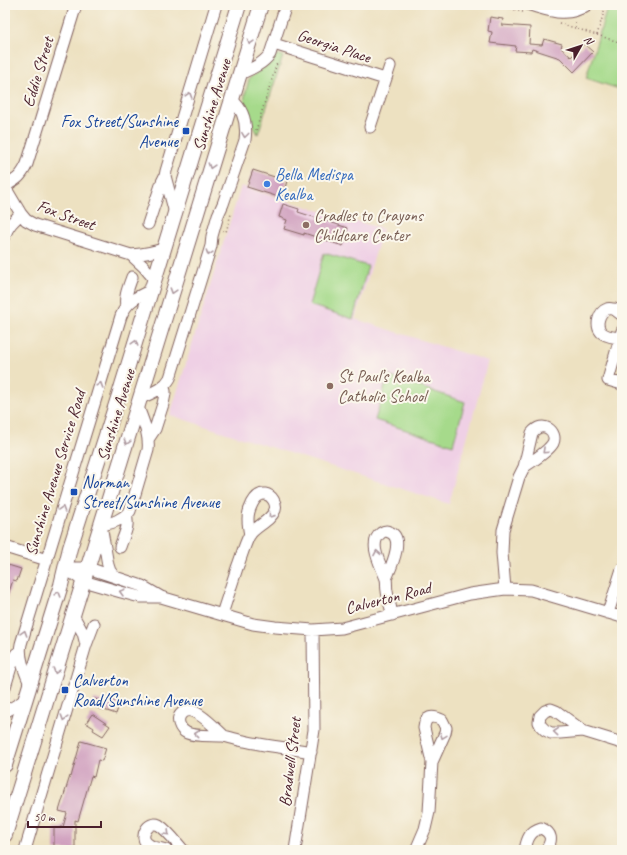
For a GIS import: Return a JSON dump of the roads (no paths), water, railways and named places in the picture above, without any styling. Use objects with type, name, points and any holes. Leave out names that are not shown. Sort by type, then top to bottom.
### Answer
[{"type":"main road","name":"Sunshine Avenue","points":[[5,765],[239,5]]},
{"type":"main road","name":"Sunshine Avenue","points":[[5,835],[261,5]]},
{"type":"main road","points":[[211,99],[232,100]]},
{"type":"street","name":"Eddie Street","points":[[5,187],[23,173],[27,164],[76,5]]},
{"type":"street","points":[[148,224],[165,176],[216,5]]},
{"type":"street","points":[[240,74],[252,69],[267,58],[277,45],[286,5]]},
{"type":"street","points":[[530,5],[560,13],[576,11],[587,5]]},
{"type":"street","name":"Georgia Place","points":[[277,45],[385,79]]},
{"type":"street","name":"Georgia Place","points":[[370,127],[390,66]]},
{"type":"street","points":[[114,576],[108,565],[101,525],[118,521],[126,516],[130,511],[149,444],[139,403],[168,382],[170,378],[211,246],[212,236],[218,215],[246,133],[243,115],[238,106],[232,100]]},
{"type":"street","points":[[165,176],[175,213]]},
{"type":"street","name":"Fox Street","points":[[5,187],[21,214],[26,220],[35,225],[131,255],[153,253],[165,248]]},
{"type":"street","points":[[5,235],[8,227],[21,214]]},
{"type":"street","name":"Fox Street","points":[[131,255],[144,267],[153,285]]},
{"type":"street","name":"Sunshine Avenue Service Road","points":[[30,684],[25,672],[20,651],[21,644],[121,316],[126,306],[126,295],[132,277]]},
{"type":"street","points":[[126,306],[153,285]]},
{"type":"street","points":[[622,315],[614,309],[606,309],[598,318],[600,331],[608,337],[621,335],[608,380],[622,384]]},
{"type":"street","points":[[148,438],[155,429],[165,398],[163,386]]},
{"type":"street","points":[[505,589],[502,553],[503,530],[519,477],[524,467]]},
{"type":"street","points":[[120,547],[128,520],[126,516]]},
{"type":"street","points":[[222,614],[250,535]]},
{"type":"street","points":[[5,547],[47,560]]},
{"type":"street","name":"Calverton Road","points":[[65,568],[86,574],[121,592],[140,597],[161,597]]},
{"type":"street","points":[[608,613],[622,569]]},
{"type":"street","name":"Calverton Road","points":[[86,574],[114,576],[142,586],[161,597],[254,624],[275,628],[312,630],[342,628],[470,594],[505,589],[531,590],[622,618]]},
{"type":"street","points":[[386,579],[392,615]]},
{"type":"street","points":[[73,615],[86,645]]},
{"type":"street","points":[[25,850],[86,645],[94,624]]},
{"type":"street","name":"Bradwell Street","points":[[295,850],[314,730],[312,630]]},
{"type":"street","name":"Sunshine Avenue Service Road","points":[[5,687],[14,657],[20,651]]},
{"type":"street","points":[[5,712],[25,700]]},
{"type":"street","points":[[583,731],[622,743]]},
{"type":"street","points":[[224,736],[244,741],[311,752]]},
{"type":"street","points":[[416,850],[425,829],[429,812],[432,762]]},
{"type":"street","points":[[166,850],[153,847],[146,843],[144,834],[148,827],[153,824],[157,824],[184,850]]},
{"type":"street","points":[[525,850],[530,834],[536,829],[541,828],[550,836],[551,841],[546,850]]},
{"type":"place","name":"Fox Street/Sunshine Avenue","points":[[186,131]]},
{"type":"place","name":"Bella Medispa Kealba","points":[[267,184]]},
{"type":"place","name":"Cradles to Crayons Childcare Center","points":[[306,225]]},
{"type":"place","name":"St Paul’s Kealba Catholic School","points":[[330,386]]},
{"type":"place","name":"Norman Street/Sunshine Avenue","points":[[74,492]]},
{"type":"place","name":"Calverton Road/Sunshine Avenue","points":[[65,690]]}]
